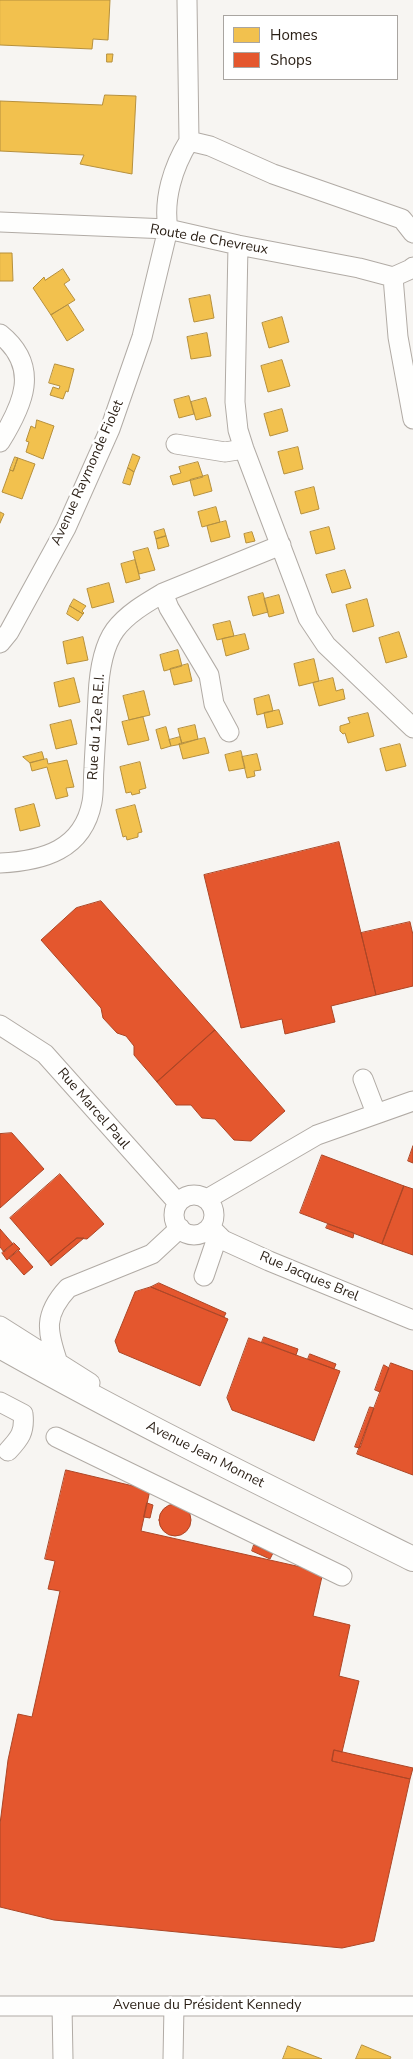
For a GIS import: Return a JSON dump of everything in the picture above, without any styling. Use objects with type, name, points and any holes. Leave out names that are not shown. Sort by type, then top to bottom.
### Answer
[{"type":"main road","name":"Avenue Jean Monnet","points":[[0,1346],[95,1399],[219,1463],[413,1559]]},
{"type":"street","name":"Avenue Raymonde Fiolet","points":[[0,643],[9,632],[66,528],[110,429],[142,337],[168,230],[166,215],[172,180],[179,157],[189,141],[187,0]]},
{"type":"street","points":[[189,141],[210,146],[273,174],[402,219],[413,233]]},
{"type":"street","name":"Route de Chevreux","points":[[0,222],[168,230],[359,268],[393,277]]},
{"type":"street","points":[[238,245],[235,402],[238,430],[244,449],[308,618],[326,645],[413,728]]},
{"type":"street","points":[[413,267],[393,277],[398,337],[413,419]]},
{"type":"street","points":[[0,334],[21,357],[26,383],[16,415],[0,442]]},
{"type":"street","points":[[176,444],[225,452],[244,449]]},
{"type":"street","name":"Rue du 12e R.E.I.","points":[[0,863],[20,862],[58,852],[79,834],[86,822],[92,802],[102,660],[114,632],[126,618],[163,593],[281,545]]},
{"type":"street","points":[[163,593],[169,608],[209,675],[214,704],[229,732]]},
{"type":"street","name":"Rue Marcel Paul","points":[[0,1025],[45,1054],[178,1203]]},
{"type":"street","points":[[363,1079],[376,1113]]},
{"type":"street","points":[[207,1199],[317,1135],[413,1101]]},
{"type":"street","points":[[204,1276],[214,1231],[214,1210],[207,1199],[200,1195],[192,1194],[184,1197],[178,1203],[174,1216],[180,1228],[192,1235],[214,1231]]},
{"type":"street","points":[[58,1364],[49,1335],[51,1312],[58,1299],[68,1288],[152,1254],[180,1228]]},
{"type":"street","name":"Rue Jacques Brel","points":[[214,1231],[223,1240],[269,1261],[413,1320]]},
{"type":"street","points":[[0,1326],[219,1463]]},
{"type":"street","points":[[0,1402],[23,1414],[24,1427],[19,1439],[8,1452]]},
{"type":"street","points":[[56,1436],[342,1576]]},
{"type":"street","name":"Avenue du Président Kennedy","points":[[0,2006],[413,2006]]},
{"type":"street","points":[[62,2006],[63,2059]]},
{"type":"street","points":[[173,2059],[174,2006]]},
{"type":"building: Homes","points":[[0,0],[110,0],[108,40],[93,39],[92,49],[0,45]]},
{"type":"building: Homes","points":[[107,54],[113,54],[112,62],[107,62]]},
{"type":"building: Homes","points":[[105,95],[136,96],[132,174],[80,164],[84,155],[0,151],[0,101],[102,105]]},
{"type":"building: Homes","points":[[0,253],[12,253],[13,281],[0,281]]},
{"type":"building: Homes","points":[[63,269],[70,280],[64,284],[75,300],[51,315],[33,288],[44,277],[45,280]]},
{"type":"building: Homes","points":[[210,295],[214,318],[194,322],[189,299]]},
{"type":"building: Homes","points":[[68,305],[84,330],[67,341],[51,315]]},
{"type":"building: Homes","points":[[282,317],[289,342],[269,348],[262,323]]},
{"type":"building: Homes","points":[[207,333],[211,356],[191,359],[187,337]]},
{"type":"building: Homes","points":[[282,360],[290,386],[268,392],[261,366]]},
{"type":"building: Homes","points":[[55,364],[74,369],[68,392],[66,391],[63,399],[50,395],[53,387],[59,389],[60,386],[49,383]]},
{"type":"building: Homes","points":[[189,396],[194,414],[179,418],[174,400]]},
{"type":"building: Homes","points":[[206,398],[211,416],[196,420],[191,402]]},
{"type":"building: Homes","points":[[282,409],[288,431],[270,436],[264,414]]},
{"type":"building: Homes","points":[[37,420],[54,426],[43,459],[26,452],[29,442],[26,441],[31,426],[35,428]]},
{"type":"building: Homes","points":[[298,447],[303,469],[284,474],[278,452]]},
{"type":"building: Homes","points":[[133,454],[140,457],[134,472],[128,468]]},
{"type":"building: Homes","points":[[15,457],[18,458],[13,471],[10,470]]},
{"type":"building: Homes","points":[[18,458],[35,464],[22,499],[2,492],[10,470],[13,471]]},
{"type":"building: Homes","points":[[198,462],[203,477],[173,485],[170,476],[181,473],[179,467]]},
{"type":"building: Homes","points":[[128,468],[134,472],[130,485],[123,483]]},
{"type":"building: Homes","points":[[208,475],[212,491],[194,496],[190,480]]},
{"type":"building: Homes","points":[[314,487],[319,509],[301,514],[295,492]]},
{"type":"building: Homes","points":[[216,507],[220,522],[202,527],[198,512]]},
{"type":"building: Homes","points":[[0,512],[4,514],[0,523]]},
{"type":"building: Homes","points":[[226,521],[230,537],[211,542],[207,526]]},
{"type":"building: Homes","points":[[329,527],[335,549],[316,554],[310,532]]},
{"type":"building: Homes","points":[[164,529],[166,536],[156,539],[154,532]]},
{"type":"building: Homes","points":[[252,532],[255,541],[246,543],[244,534]]},
{"type":"building: Homes","points":[[166,536],[169,546],[158,549],[156,539]]},
{"type":"building: Homes","points":[[148,548],[155,570],[139,574],[133,552]]},
{"type":"building: Homes","points":[[135,560],[140,579],[126,583],[121,564]]},
{"type":"building: Homes","points":[[345,570],[351,588],[332,593],[326,575]]},
{"type":"building: Homes","points":[[109,583],[114,602],[92,608],[87,589]]},
{"type":"building: Homes","points":[[263,593],[268,612],[253,616],[248,597]]},
{"type":"building: Homes","points":[[279,595],[284,613],[269,617],[264,599]]},
{"type":"building: Homes","points":[[74,599],[86,606],[82,611],[83,614],[70,606]]},
{"type":"building: Homes","points":[[367,599],[374,626],[353,632],[346,605]]},
{"type":"building: Homes","points":[[70,606],[83,614],[78,621],[67,614]]},
{"type":"building: Homes","points":[[230,621],[234,636],[217,640],[213,625]]},
{"type":"building: Homes","points":[[399,632],[407,657],[386,663],[379,638]]},
{"type":"building: Homes","points":[[245,634],[249,649],[226,656],[222,639]]},
{"type":"building: Homes","points":[[83,637],[88,660],[67,664],[63,642]]},
{"type":"building: Homes","points":[[178,650],[182,666],[164,671],[160,655]]},
{"type":"building: Homes","points":[[314,659],[319,681],[299,686],[294,664]]},
{"type":"building: Homes","points":[[188,664],[192,681],[174,685],[170,669]]},
{"type":"building: Homes","points":[[74,678],[80,702],[59,707],[54,683]]},
{"type":"building: Homes","points":[[333,678],[336,691],[343,689],[345,699],[319,706],[313,683]]},
{"type":"building: Homes","points":[[144,691],[150,715],[129,720],[123,696]]},
{"type":"building: Homes","points":[[269,695],[273,711],[257,715],[254,699]]},
{"type":"building: Homes","points":[[279,710],[283,724],[267,728],[264,713]]},
{"type":"building: Homes","points":[[368,713],[374,736],[348,743],[345,733],[343,734],[340,731],[340,726],[350,723],[348,718]]},
{"type":"building: Homes","points":[[143,717],[149,740],[128,745],[122,722]]},
{"type":"building: Homes","points":[[71,720],[77,744],[56,749],[50,725]]},
{"type":"building: Homes","points":[[195,725],[198,739],[182,744],[178,729]]},
{"type":"building: Homes","points":[[166,727],[171,746],[161,749],[156,730]]},
{"type":"building: Homes","points":[[180,737],[182,744],[171,746],[169,740]]},
{"type":"building: Homes","points":[[205,738],[209,753],[183,759],[179,744]]},
{"type":"building: Homes","points":[[400,744],[406,766],[386,771],[380,749]]},
{"type":"building: Homes","points":[[241,751],[245,768],[229,771],[225,755]]},
{"type":"building: Homes","points":[[42,752],[44,759],[30,763],[23,757]]},
{"type":"building: Homes","points":[[257,754],[261,770],[254,771],[255,776],[247,778],[242,757]]},
{"type":"building: Homes","points":[[47,759],[48,764],[67,760],[74,787],[66,788],[68,796],[56,799],[47,767],[32,771],[30,763]]},
{"type":"building: Homes","points":[[140,762],[146,788],[139,790],[140,793],[132,795],[131,792],[126,793],[120,767]]},
{"type":"building: Homes","points":[[34,804],[40,826],[20,831],[15,809]]},
{"type":"building: Homes","points":[[135,805],[142,832],[138,833],[138,837],[127,840],[126,836],[123,837],[116,810]]},
{"type":"building: Homes","points":[[362,2045],[391,2057],[390,2059],[356,2059]]},
{"type":"building: Homes","points":[[288,2046],[322,2059],[283,2059]]},
{"type":"building: Shops","points":[[339,842],[376,995],[331,1006],[335,1022],[285,1034],[282,1019],[241,1028],[204,875]]},
{"type":"building: Shops","points":[[101,901],[215,1030],[157,1082],[134,1055],[134,1046],[126,1036],[117,1033],[103,1018],[101,1008],[41,940],[76,908]]},
{"type":"building: Shops","points":[[410,922],[413,935],[413,986],[376,995],[361,933]]},
{"type":"building: Shops","points":[[215,1030],[285,1111],[251,1141],[234,1140],[215,1119],[202,1118],[191,1105],[176,1105],[157,1082]]},
{"type":"building: Shops","points":[[12,1133],[44,1169],[0,1208],[0,1134]]},
{"type":"building: Shops","points":[[413,1146],[413,1163],[408,1161]]},
{"type":"building: Shops","points":[[322,1155],[404,1186],[382,1244],[300,1213]]},
{"type":"building: Shops","points":[[60,1174],[104,1224],[87,1239],[77,1238],[48,1262],[10,1218]]},
{"type":"building: Shops","points":[[404,1186],[413,1189],[413,1255],[382,1244]]},
{"type":"building: Shops","points":[[328,1224],[354,1233],[353,1238],[326,1228]]},
{"type":"building: Shops","points":[[0,1229],[13,1244],[4,1252],[0,1247]]},
{"type":"building: Shops","points":[[77,1238],[84,1238],[51,1266],[48,1262]]},
{"type":"building: Shops","points":[[14,1243],[20,1249],[7,1260],[2,1253]]},
{"type":"building: Shops","points":[[18,1250],[33,1267],[24,1275],[9,1258]]},
{"type":"building: Shops","points":[[159,1283],[226,1313],[224,1317],[151,1287]]},
{"type":"building: Shops","points":[[151,1287],[228,1319],[200,1386],[119,1352],[115,1341],[135,1292]]},
{"type":"building: Shops","points":[[264,1337],[298,1349],[296,1355],[262,1342]]},
{"type":"building: Shops","points":[[249,1338],[340,1371],[314,1441],[232,1410],[227,1398]]},
{"type":"building: Shops","points":[[310,1354],[336,1364],[334,1369],[308,1359]]},
{"type":"building: Shops","points":[[391,1363],[413,1371],[413,1475],[357,1454]]},
{"type":"building: Shops","points":[[384,1365],[389,1368],[380,1392],[375,1390]]},
{"type":"building: Shops","points":[[370,1407],[374,1408],[360,1448],[355,1447]]},
{"type":"building: Shops","points":[[66,1470],[150,1490],[141,1531],[323,1572],[313,1616],[350,1625],[339,1676],[359,1681],[342,1752],[334,1750],[332,1761],[410,1779],[374,1941],[342,1948],[54,1920],[0,1907],[0,1824],[8,1760],[18,1714],[32,1717],[60,1591],[48,1589],[55,1561],[45,1559]]},
{"type":"building: Shops","points":[[147,1503],[153,1505],[150,1518],[144,1517]]},
{"type":"building: Shops","points":[[175,1504],[186,1509],[191,1520],[186,1531],[175,1536],[164,1531],[159,1520],[164,1509]]},
{"type":"building: Shops","points":[[254,1545],[273,1553],[270,1559],[252,1551]]},
{"type":"building: Shops","points":[[334,1750],[413,1768],[410,1779],[332,1761]]}]
